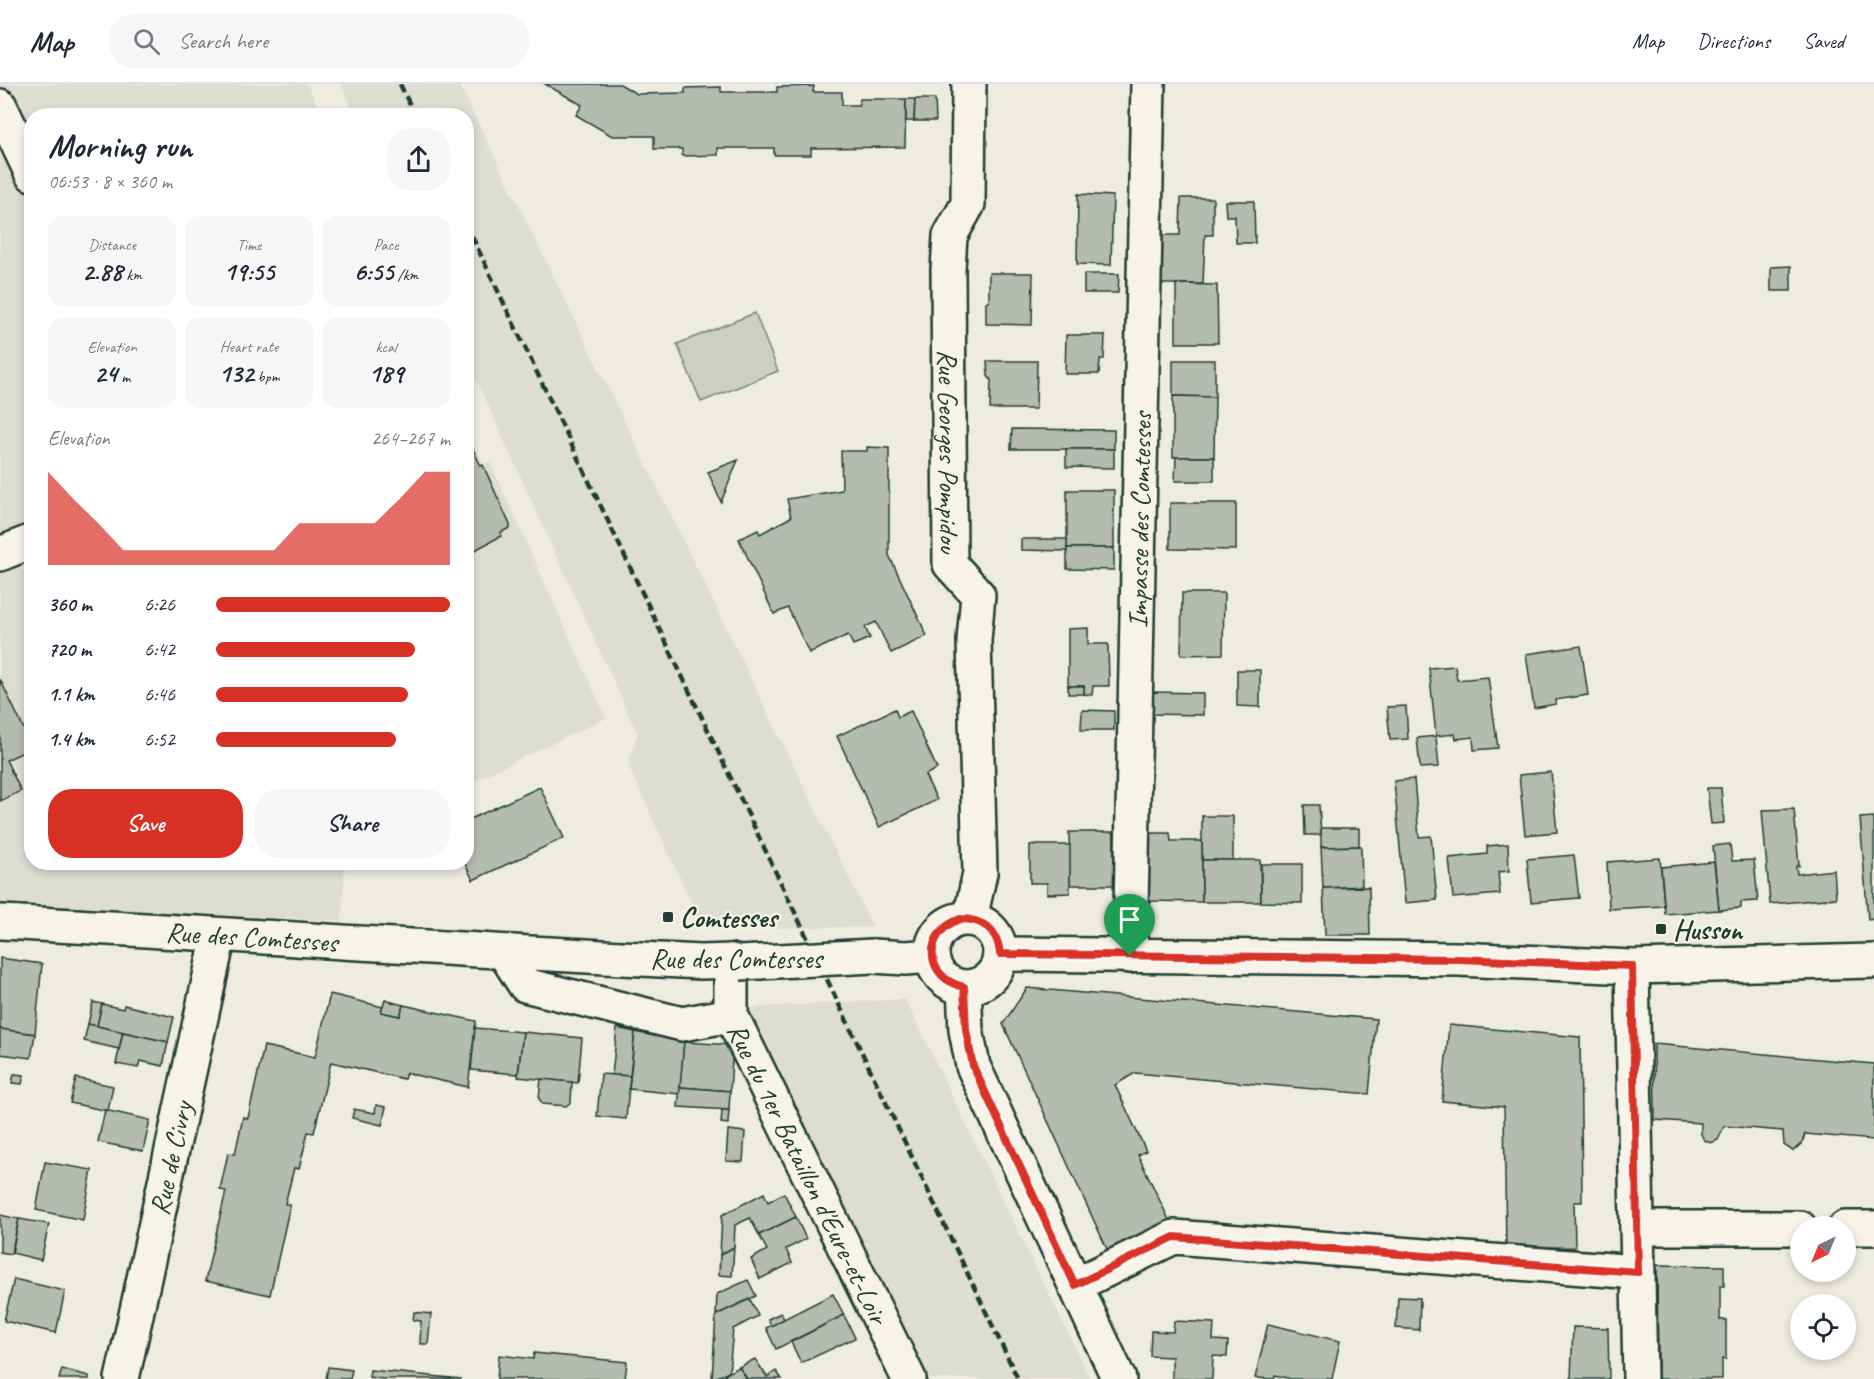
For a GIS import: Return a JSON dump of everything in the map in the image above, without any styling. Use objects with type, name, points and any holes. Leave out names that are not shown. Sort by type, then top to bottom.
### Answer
[{"type":"street","name":"Rue Georges Pompidou","points":[[969,84],[968,204],[950,236],[948,270],[950,564],[978,595],[974,640],[980,873],[970,919]]},
{"type":"street","name":"Impasse des Comtesses","points":[[1130,956],[1148,84]]},
{"type":"street","points":[[0,106],[24,157]]},
{"type":"street","points":[[0,554],[24,545]]},
{"type":"street","points":[[960,919],[970,919],[989,927],[995,935],[1000,954],[993,974],[985,981],[964,987],[940,974],[932,956],[933,946],[943,928],[960,919]]},
{"type":"street","name":"Rue des Comtesses","points":[[0,922],[701,962],[932,956]]},
{"type":"street","name":"Rue de Civry","points":[[122,1379],[219,936]]},
{"type":"street","name":"Rue des Comtesses","points":[[504,952],[525,986],[682,1024],[731,1015]]},
{"type":"street","points":[[1000,954],[1458,959],[1632,966],[1874,961]]},
{"type":"street","name":"Rue du 1er Bataillon d'Eure-et-Loir","points":[[736,962],[731,1015],[909,1379]]},
{"type":"street","points":[[1632,966],[1640,1379]]},
{"type":"street","points":[[964,987],[966,1030],[973,1066],[1119,1379]]},
{"type":"street","points":[[1636,1228],[1790,1228]]},
{"type":"street","points":[[1856,1228],[1874,1228]]},
{"type":"street","points":[[1075,1285],[1174,1237],[1638,1272]]},
{"type":"shaded area","points":[[0,84],[307,84],[319,108],[24,108],[24,870],[345,870],[342,921],[0,905]]},
{"type":"shaded area","points":[[341,84],[459,84],[471,108],[352,108]]},
{"type":"shaded area","points":[[474,115],[873,927],[703,928],[628,765],[637,733],[474,374]]},
{"type":"shaded area","points":[[755,313],[778,371],[701,402],[677,344]]},
{"type":"shaded area","points":[[474,446],[483,465],[490,462],[606,718],[474,781]]},
{"type":"shaded area","points":[[905,999],[1090,1379],[926,1379],[743,1008]]},
{"type":"building","points":[[545,84],[620,84],[637,94],[685,93],[685,88],[721,87],[721,92],[777,92],[777,87],[814,86],[813,92],[842,92],[842,105],[859,105],[860,99],[906,99],[905,147],[811,148],[811,155],[774,155],[774,148],[718,148],[718,155],[682,156],[682,149],[654,149],[654,136],[612,136],[576,115],[582,105]]},
{"type":"building","points":[[906,99],[915,99],[914,121],[906,121]]},
{"type":"building","points":[[915,99],[935,99],[936,121],[914,121]]},
{"type":"building","points":[[1078,194],[1113,196],[1111,265],[1077,264]]},
{"type":"building","points":[[1181,198],[1213,198],[1213,235],[1205,235],[1203,284],[1158,284],[1159,235],[1180,235]]},
{"type":"building","points":[[1225,201],[1254,201],[1255,243],[1236,243],[1235,216],[1226,216]]},
{"type":"building","points":[[1791,266],[1791,291],[1771,291],[1771,267]]},
{"type":"building","points":[[989,273],[1033,273],[1032,325],[986,324]]},
{"type":"building","points":[[1084,274],[1119,274],[1118,293],[1084,293]]},
{"type":"building","points":[[1176,284],[1217,285],[1218,343],[1176,343]]},
{"type":"building","points":[[1066,335],[1105,335],[1104,359],[1100,359],[1099,374],[1065,374]]},
{"type":"building","points":[[1173,360],[1215,360],[1215,397],[1173,396]]},
{"type":"building","points":[[987,361],[1037,361],[1036,409],[990,409],[991,380],[988,376]]},
{"type":"building","points":[[1173,396],[1215,397],[1214,457],[1173,457]]},
{"type":"building","points":[[1012,429],[1114,430],[1114,449],[1011,449]]},
{"type":"building","points":[[867,447],[889,448],[889,555],[927,636],[891,653],[876,622],[865,627],[870,638],[853,645],[848,635],[809,653],[788,608],[774,614],[739,539],[758,530],[760,534],[791,517],[787,499],[842,490],[841,451],[867,451]]},
{"type":"building","points":[[1066,449],[1114,449],[1114,468],[1066,467]]},
{"type":"building","points":[[474,452],[481,466],[483,465],[510,525],[510,528],[501,532],[501,536],[474,551]]},
{"type":"building","points":[[1176,457],[1214,457],[1214,481],[1175,481]]},
{"type":"building","points":[[738,460],[721,502],[708,472]]},
{"type":"building","points":[[1067,490],[1114,490],[1114,548],[1067,548]]},
{"type":"building","points":[[1170,503],[1236,503],[1236,550],[1170,549]]},
{"type":"building","points":[[1021,539],[1067,539],[1067,551],[1021,550]]},
{"type":"building","points":[[1067,548],[1114,548],[1114,570],[1067,569]]},
{"type":"building","points":[[1182,593],[1224,593],[1223,654],[1181,655]]},
{"type":"building","points":[[1088,628],[1088,644],[1108,644],[1109,686],[1093,686],[1092,695],[1084,694],[1084,686],[1068,686],[1068,629]]},
{"type":"building","points":[[1581,646],[1588,695],[1555,700],[1556,704],[1534,708],[1526,654]]},
{"type":"building","points":[[1455,666],[1457,680],[1488,677],[1498,748],[1474,750],[1473,737],[1456,739],[1455,734],[1436,736],[1429,668]]},
{"type":"building","points":[[1237,670],[1260,670],[1260,707],[1237,706]]},
{"type":"building","points":[[0,679],[24,729],[24,752],[6,760],[21,791],[0,801]]},
{"type":"building","points":[[1068,686],[1084,686],[1084,694],[1068,694]]},
{"type":"building","points":[[1149,692],[1203,693],[1203,715],[1149,714]]},
{"type":"building","points":[[1406,706],[1408,739],[1390,740],[1387,707]]},
{"type":"building","points":[[895,709],[898,717],[911,711],[937,769],[925,775],[937,800],[879,827],[837,736]]},
{"type":"building","points":[[1082,710],[1114,711],[1114,730],[1081,730]]},
{"type":"building","points":[[1436,736],[1439,767],[1420,768],[1417,738]]},
{"type":"building","points":[[1551,772],[1557,832],[1525,835],[1519,775]]},
{"type":"building","points":[[1414,779],[1419,837],[1431,836],[1437,900],[1405,903],[1394,781]]},
{"type":"building","points":[[540,787],[564,838],[473,880],[468,870],[474,870],[474,817]]},
{"type":"building","points":[[1707,788],[1721,788],[1724,823],[1711,824]]},
{"type":"building","points":[[1304,805],[1319,805],[1321,835],[1305,835]]},
{"type":"building","points":[[1794,809],[1799,866],[1796,866],[1797,874],[1834,870],[1836,898],[1770,904],[1762,810]]},
{"type":"building","points":[[1202,816],[1233,816],[1233,860],[1202,860]]},
{"type":"building","points":[[1874,817],[1874,919],[1868,920],[1860,818]]},
{"type":"building","points":[[1321,828],[1359,828],[1359,846],[1321,847]]},
{"type":"building","points":[[1069,832],[1114,832],[1114,885],[1070,885]]},
{"type":"building","points":[[1149,833],[1170,833],[1171,841],[1202,841],[1202,902],[1149,901]]},
{"type":"building","points":[[1508,844],[1509,871],[1498,872],[1500,894],[1453,898],[1449,858],[1487,854],[1487,846]]},
{"type":"building","points":[[1730,844],[1732,861],[1754,860],[1758,901],[1741,902],[1741,908],[1719,910],[1713,846]]},
{"type":"building","points":[[1030,845],[1070,845],[1070,893],[1047,894],[1047,883],[1030,883]]},
{"type":"building","points":[[1361,846],[1362,886],[1323,888],[1321,847]]},
{"type":"building","points":[[1574,855],[1579,898],[1531,902],[1527,859]]},
{"type":"building","points":[[1660,858],[1664,906],[1609,909],[1607,862]]},
{"type":"building","points":[[1202,860],[1260,860],[1261,902],[1202,902]]},
{"type":"building","points":[[1714,862],[1719,910],[1665,914],[1661,867]]},
{"type":"building","points":[[1261,864],[1302,864],[1302,903],[1261,902]]},
{"type":"building","points":[[1369,887],[1370,935],[1325,935],[1323,888]]},
{"type":"building","points":[[0,958],[42,964],[35,1034],[0,1029]]},
{"type":"building","points":[[1027,988],[1376,1019],[1369,1094],[1135,1073],[1115,1085],[1146,1151],[1138,1155],[1170,1222],[1108,1251],[1003,1024]]},
{"type":"building","points":[[330,994],[383,1007],[381,1012],[400,1016],[403,1005],[476,1021],[468,1087],[406,1073],[404,1079],[331,1062],[314,1133],[308,1132],[299,1169],[294,1168],[285,1204],[290,1205],[270,1295],[205,1281],[226,1191],[220,1190],[228,1153],[235,1154],[243,1117],[248,1118],[264,1046],[315,1057]]},
{"type":"building","points":[[385,1000],[403,1005],[400,1016],[381,1012]]},
{"type":"building","points":[[93,1002],[102,1004],[97,1026],[88,1024]]},
{"type":"building","points":[[102,1004],[123,1009],[124,1005],[174,1017],[168,1042],[97,1026]]},
{"type":"building","points":[[88,1024],[123,1032],[119,1049],[84,1041]]},
{"type":"building","points":[[1449,1025],[1580,1037],[1582,1202],[1574,1202],[1575,1247],[1506,1248],[1504,1107],[1442,1101]]},
{"type":"building","points":[[475,1028],[523,1032],[518,1074],[471,1070]]},
{"type":"building","points":[[617,1028],[635,1032],[630,1076],[612,1075]]},
{"type":"building","points":[[0,1029],[35,1034],[31,1058],[0,1054]]},
{"type":"building","points":[[123,1032],[168,1042],[163,1066],[140,1061],[138,1068],[116,1064]]},
{"type":"building","points":[[523,1032],[582,1038],[578,1083],[518,1077]]},
{"type":"building","points":[[635,1032],[684,1042],[680,1094],[629,1089]]},
{"type":"building","points":[[684,1042],[733,1045],[730,1091],[680,1087]]},
{"type":"building","points":[[1654,1044],[1874,1064],[1874,1140],[1805,1134],[1802,1143],[1793,1151],[1784,1145],[1783,1131],[1724,1126],[1718,1140],[1711,1143],[1704,1140],[1701,1134],[1701,1123],[1655,1120]]},
{"type":"building","points":[[14,1074],[24,1075],[22,1084],[12,1083]]},
{"type":"building","points":[[601,1074],[630,1076],[626,1119],[597,1116]]},
{"type":"building","points":[[76,1078],[113,1086],[108,1111],[70,1103]]},
{"type":"building","points":[[541,1079],[572,1082],[571,1102],[566,1106],[543,1104],[539,1099]]},
{"type":"building","points":[[680,1087],[730,1091],[729,1110],[678,1107]]},
{"type":"building","points":[[376,1105],[386,1107],[382,1125],[352,1118],[354,1109],[375,1113]]},
{"type":"building","points":[[105,1110],[150,1120],[143,1151],[98,1142]]},
{"type":"building","points":[[722,1110],[729,1110],[728,1124],[721,1123]]},
{"type":"building","points":[[728,1130],[745,1132],[743,1162],[726,1161]]},
{"type":"building","points":[[45,1162],[92,1170],[83,1220],[36,1210]]},
{"type":"building","points":[[764,1193],[768,1202],[784,1193],[796,1217],[759,1235],[750,1218],[735,1225],[734,1247],[720,1255],[722,1215]]},
{"type":"building","points":[[0,1215],[19,1219],[11,1254],[0,1252]]},
{"type":"building","points":[[796,1217],[806,1239],[786,1249],[792,1263],[760,1279],[751,1259],[767,1250],[759,1235]]},
{"type":"building","points":[[19,1219],[49,1224],[41,1260],[12,1253]]},
{"type":"building","points":[[734,1247],[732,1276],[719,1275],[720,1255]]},
{"type":"building","points":[[1657,1265],[1724,1266],[1724,1286],[1720,1286],[1720,1320],[1726,1320],[1726,1359],[1722,1359],[1722,1379],[1658,1379]]},
{"type":"building","points":[[14,1279],[65,1291],[56,1333],[4,1321]]},
{"type":"building","points":[[748,1280],[756,1296],[716,1315],[717,1294]]},
{"type":"building","points":[[833,1294],[844,1315],[776,1349],[766,1328]]},
{"type":"building","points":[[1398,1297],[1420,1298],[1419,1330],[1396,1328]]},
{"type":"building","points":[[750,1299],[758,1316],[733,1329],[729,1372],[712,1379],[716,1315]]},
{"type":"building","points":[[414,1312],[431,1314],[428,1344],[420,1344],[421,1321],[413,1320]]},
{"type":"building","points":[[781,1313],[784,1319],[771,1326],[768,1319]]},
{"type":"building","points":[[844,1315],[855,1338],[801,1363],[791,1342]]},
{"type":"building","points":[[1174,1321],[1214,1323],[1213,1340],[1228,1341],[1227,1357],[1213,1356],[1212,1379],[1172,1379],[1172,1357],[1150,1356],[1151,1331],[1173,1332]]},
{"type":"building","points":[[1268,1324],[1340,1341],[1332,1379],[1291,1379],[1275,1375],[1274,1379],[1255,1378]]},
{"type":"building","points":[[1573,1327],[1608,1328],[1609,1379],[1571,1379]]},
{"type":"building","points":[[534,1353],[627,1362],[625,1379],[497,1379],[499,1355],[533,1359]]},
{"type":"building","points":[[755,1359],[767,1377],[776,1371],[782,1379],[747,1379],[739,1367]]},
{"type":"building","points":[[328,1367],[352,1370],[350,1379],[326,1379]]},
{"type":"building","points":[[739,1367],[747,1379],[726,1379],[724,1375]]},
{"type":"building","points":[[62,1369],[89,1376],[89,1379],[59,1379]]},
{"type":"building","points":[[370,1370],[462,1379],[382,1379],[369,1377]]},
{"type":"railway","points":[[400,84],[411,108]]},
{"type":"railway","points":[[474,241],[1018,1379]]},
{"type":"place","name":"Comtesses","points":[[668,917]]},
{"type":"place","name":"Husson","points":[[1661,929]]},
{"type":"route","points":[[960,919],[970,919],[989,927],[995,935],[1000,954],[1130,956],[1458,959],[1632,966],[1638,1272],[1174,1237],[1075,1285],[973,1066],[966,1030],[964,987],[946,980],[940,974],[932,956],[933,946],[943,928],[960,919]]}]
